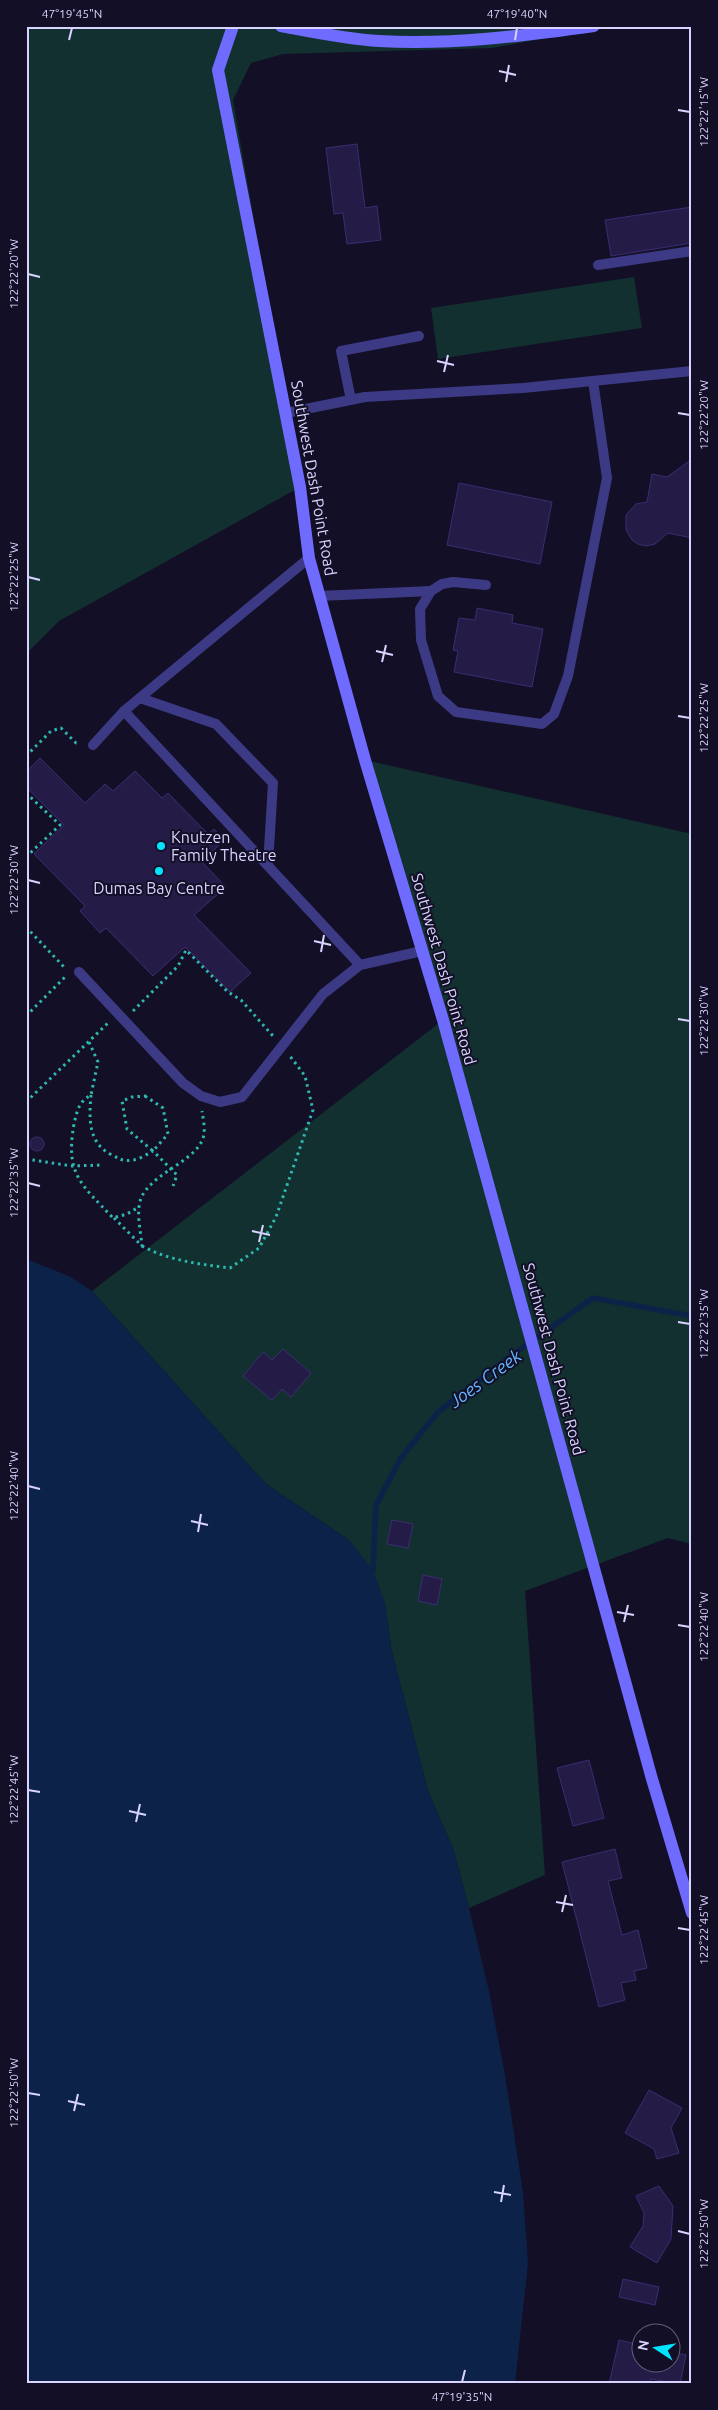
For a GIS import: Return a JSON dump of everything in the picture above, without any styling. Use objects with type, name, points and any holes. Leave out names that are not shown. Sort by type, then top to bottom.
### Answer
[{"type":"main road","name":"Southwest Dash Point Road","points":[[233,26],[218,70],[300,487],[309,558],[365,760],[422,950],[692,1913]]},
{"type":"main road","points":[[281,26],[354,39],[404,42],[491,40],[594,26]]},
{"type":"lane","points":[[598,265],[692,251]]},
{"type":"lane","points":[[351,400],[341,351],[419,336]]},
{"type":"lane","points":[[286,413],[351,400],[692,372]]},
{"type":"lane","points":[[486,585],[453,582],[442,584],[431,591],[420,609],[421,640],[438,696],[456,712],[542,724],[554,714],[568,676],[607,478],[593,381]]},
{"type":"lane","points":[[93,745],[140,698],[309,558]]},
{"type":"lane","points":[[319,596],[431,591]]},
{"type":"lane","points":[[140,698],[216,724],[273,783],[268,864]]},
{"type":"lane","points":[[124,712],[268,864],[360,965]]},
{"type":"lane","points":[[80,972],[183,1083],[201,1096],[220,1102],[242,1097],[323,994],[360,965],[422,950]]},
{"type":"path","points":[[26,756],[51,731],[61,728],[76,743],[93,745]]},
{"type":"path","points":[[26,793],[60,825],[26,857]]},
{"type":"path","points":[[26,926],[70,972],[26,1016]]},
{"type":"path","points":[[26,1102],[88,1042],[121,1017],[178,966],[186,950],[228,992],[241,1000],[282,1046],[305,1076],[314,1110],[276,1217],[259,1248],[230,1268],[181,1262],[142,1246],[82,1185],[72,1166],[70,1144],[76,1115],[82,1100],[91,1095]]},
{"type":"path","points":[[88,1042],[98,1062],[91,1095],[89,1117],[92,1136],[106,1152],[121,1160],[134,1160],[153,1151],[168,1134],[163,1108],[145,1096],[132,1097],[122,1101],[127,1129],[153,1151],[177,1175],[173,1186]]},
{"type":"path","points":[[142,1246],[139,1207],[142,1196],[170,1168],[199,1147],[204,1133],[201,1096]]},
{"type":"path","points":[[26,1159],[72,1166],[103,1165]]},
{"type":"path","points":[[113,1218],[127,1214],[139,1207]]},
{"type":"green space","points":[[26,26],[613,26],[492,48],[283,54],[251,63],[233,100],[300,487],[59,621],[26,654]]},
{"type":"green space","points":[[634,277],[642,328],[438,359],[431,308]]},
{"type":"green space","points":[[365,760],[692,834],[692,1544],[668,1538],[525,1591],[545,1875],[469,1908],[454,1851],[428,1791],[391,1648],[385,1603],[349,1540],[266,1484],[92,1291],[443,1020]]},
{"type":"water","points":[[26,1259],[69,1276],[92,1291],[266,1484],[349,1540],[373,1570],[385,1603],[391,1648],[428,1791],[454,1851],[469,1908],[489,1991],[505,2075],[523,2192],[528,2263],[515,2384],[26,2384]]},
{"type":"building","points":[[357,144],[365,208],[377,206],[381,240],[347,244],[343,213],[334,214],[326,148]]},
{"type":"building","points":[[692,207],[692,243],[611,256],[605,220]]},
{"type":"building","points":[[692,459],[692,538],[668,533],[655,544],[646,546],[632,540],[626,530],[626,515],[636,504],[647,502],[652,474],[667,477]]},
{"type":"building","points":[[459,483],[552,502],[540,564],[447,545]]},
{"type":"building","points":[[477,608],[513,615],[512,623],[543,629],[532,687],[454,672],[458,651],[453,650],[459,618],[475,620]]},
{"type":"building","name":"Dumas Bay Centre","points":[[40,758],[85,803],[105,784],[113,791],[135,771],[162,798],[168,793],[208,834],[214,829],[224,840],[202,862],[226,887],[194,915],[251,973],[230,992],[185,947],[153,976],[106,928],[100,933],[80,911],[85,906],[34,854],[64,825],[26,787],[26,772]]},
{"type":"building","points":[[34,1137],[40,1137],[44,1144],[40,1151],[34,1151],[30,1147],[30,1141]]},
{"type":"building","points":[[283,1349],[311,1373],[291,1397],[282,1389],[272,1400],[243,1376],[263,1352],[272,1360]]},
{"type":"building","points":[[392,1520],[413,1524],[408,1548],[387,1544]]},
{"type":"building","points":[[423,1575],[442,1579],[437,1605],[418,1601]]},
{"type":"building","points":[[589,1760],[604,1818],[573,1826],[557,1768]]},
{"type":"building","points":[[615,1849],[622,1878],[608,1881],[622,1935],[638,1930],[647,1968],[634,1971],[636,1980],[621,1983],[625,2000],[599,2007],[562,1862]]},
{"type":"building","points":[[649,2090],[682,2108],[671,2128],[679,2153],[657,2159],[654,2149],[625,2133]]},
{"type":"building","points":[[659,2186],[673,2206],[671,2239],[657,2263],[630,2247],[643,2226],[644,2213],[636,2196]]},
{"type":"building","points":[[623,2279],[659,2287],[655,2305],[619,2297]]},
{"type":"building","points":[[619,2340],[630,2343],[630,2372],[680,2372],[680,2354],[686,2355],[680,2384],[651,2379],[649,2384],[609,2384]]},
{"type":"waterway","name":"Joes Creek","points":[[373,1570],[376,1505],[401,1458],[438,1412],[508,1358],[593,1298],[692,1316]]},
{"type":"place","name":"Knutzen Family Theatre","points":[[161,846]]},
{"type":"place","name":"Dumas Bay Centre","points":[[159,871]]}]
